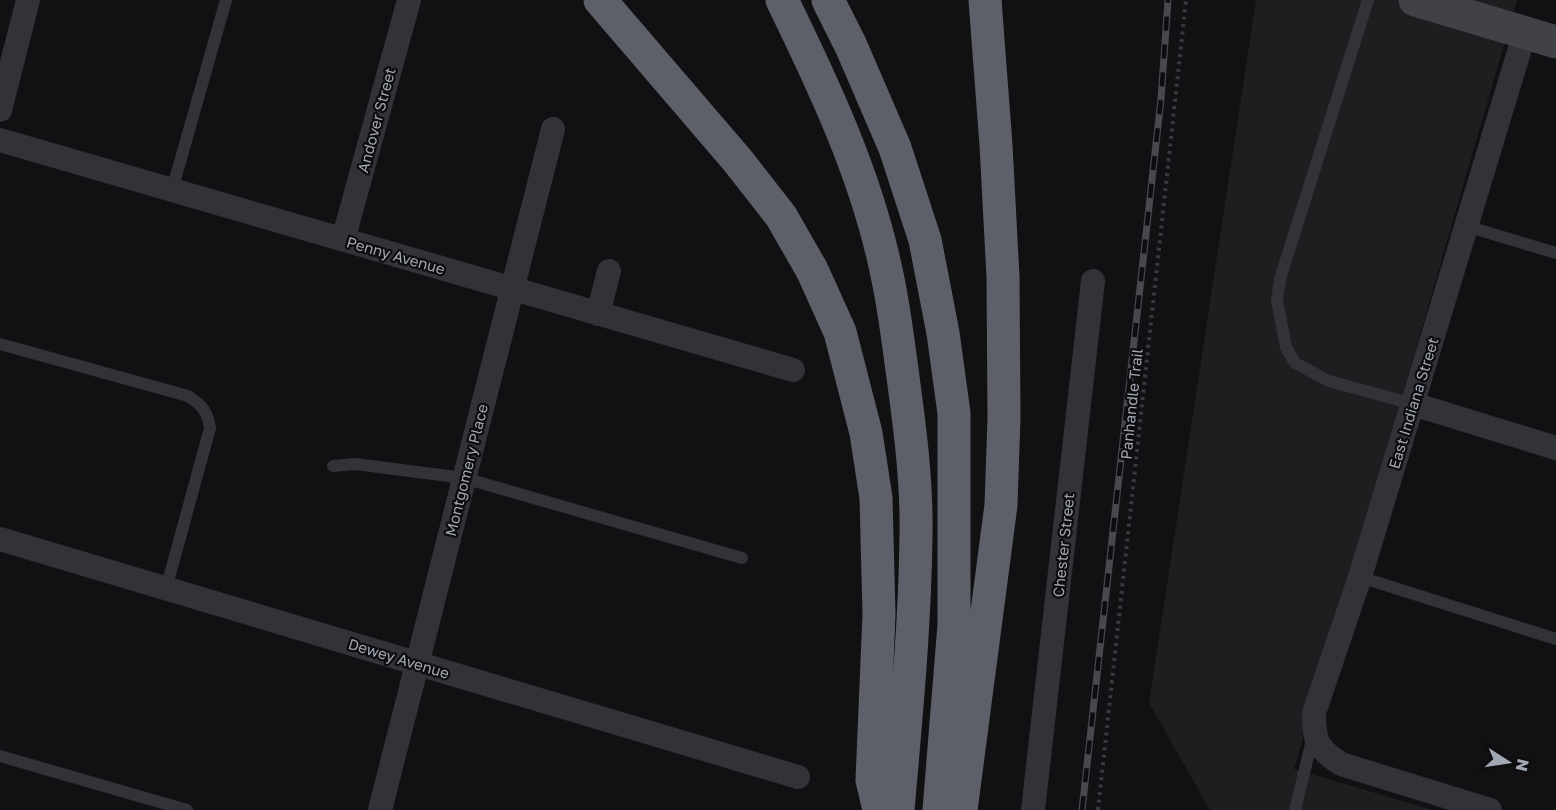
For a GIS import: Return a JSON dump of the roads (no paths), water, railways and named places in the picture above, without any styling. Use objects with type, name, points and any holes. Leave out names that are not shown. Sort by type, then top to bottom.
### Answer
[{"type":"highway","points":[[600,0],[738,161],[781,216],[812,270],[840,332],[866,433],[876,498],[879,614],[872,780],[879,810]]},
{"type":"highway","points":[[782,0],[836,115],[867,203],[886,269],[899,344],[911,435],[916,533],[911,668],[898,810]]},
{"type":"highway","points":[[828,0],[851,46],[895,148],[925,240],[943,333],[954,413],[954,625],[939,810]]},
{"type":"highway","points":[[961,810],[1001,505],[1004,418],[1002,266],[985,0]]},
{"type":"main road","points":[[1415,0],[1556,42]]},
{"type":"street","points":[[0,111],[5,69],[28,0]]},
{"type":"street","name":"Andover Street","points":[[343,240],[409,0]]},
{"type":"street","name":"East Indiana Street","points":[[1314,734],[1314,713],[1360,577],[1525,32]]},
{"type":"street","name":"Montgomery Place","points":[[380,810],[552,129]]},
{"type":"street","name":"Penny Avenue","points":[[0,140],[793,370]]},
{"type":"street","points":[[598,314],[609,272]]},
{"type":"street","name":"Chester Street","points":[[1033,810],[1093,281]]},
{"type":"street","points":[[1413,404],[1556,448]]},
{"type":"street","name":"Dewey Avenue","points":[[0,539],[798,777]]},
{"type":"street","points":[[1314,734],[1323,752],[1341,764],[1490,810]]},
{"type":"lane","points":[[172,190],[226,0]]},
{"type":"lane","points":[[1368,0],[1280,279],[1277,300],[1286,347],[1295,363],[1329,381],[1413,404]]},
{"type":"lane","points":[[1466,226],[1556,253]]},
{"type":"lane","points":[[0,344],[188,396],[199,403],[208,414],[210,428],[166,589]]},
{"type":"lane","points":[[333,465],[355,464],[464,478],[742,558]]},
{"type":"lane","points":[[1360,577],[1556,639]]},
{"type":"lane","points":[[1295,810],[1314,734]]},
{"type":"lane","points":[[0,756],[187,810]]},
{"type":"railway","points":[[1082,810],[1161,99],[1168,0]]}]
